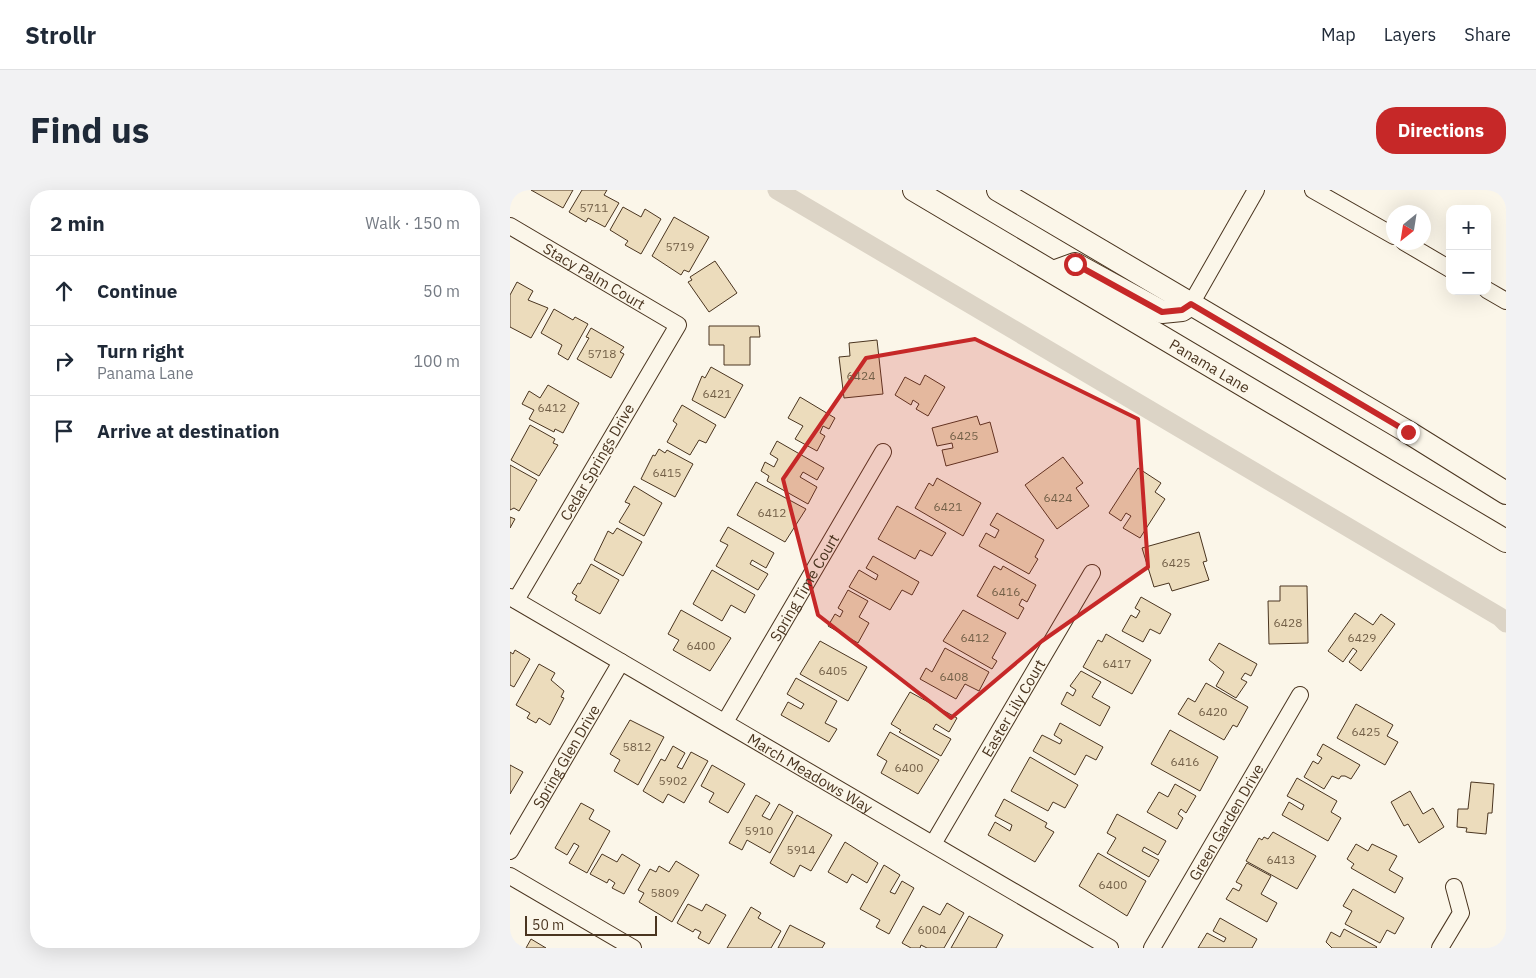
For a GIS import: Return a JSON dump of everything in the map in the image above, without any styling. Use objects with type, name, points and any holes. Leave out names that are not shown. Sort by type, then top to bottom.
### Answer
[{"type":"main road","name":"Panama Lane","points":[[914,190],[1506,541]]},
{"type":"main road","points":[[998,190],[1400,427],[1506,493]]},
{"type":"main road","points":[[1053,272],[1075,264],[1162,312],[1182,310],[1191,304]]},
{"type":"street","points":[[1191,304],[1256,190]]},
{"type":"street","points":[[1313,190],[1386,231]]},
{"type":"street","name":"Stacy Palm Court","points":[[510,226],[678,325]]},
{"type":"street","points":[[1418,250],[1446,267]]},
{"type":"street","points":[[1491,292],[1506,301]]},
{"type":"street","name":"Cedar Springs Drive","points":[[513,598],[678,325]]},
{"type":"street","name":"Spring Time Court","points":[[725,722],[883,452]]},
{"type":"street","name":"Easter Lily Court","points":[[933,844],[1092,573]]},
{"type":"street","name":"March Meadows Way","points":[[513,598],[1110,948]]},
{"type":"street","name":"Spring Glen Drive","points":[[510,851],[621,662]]},
{"type":"street","name":"Green Garden Drive","points":[[1152,948],[1300,695]]},
{"type":"street","points":[[510,876],[608,942],[632,948]]},
{"type":"street","points":[[1440,948],[1461,913],[1454,887]]},
{"type":"highlighted area","points":[[975,339],[1138,419],[1148,567],[1042,641],[951,718],[818,615],[783,479],[866,358]]},
{"type":"building","points":[[531,190],[573,190],[563,208]]},
{"type":"building","points":[[582,190],[607,190],[604,195],[619,203],[605,227],[588,218],[586,222],[569,212]]},
{"type":"building","points":[[623,207],[641,217],[645,209],[661,219],[641,254],[625,245],[628,241],[610,230]]},
{"type":"building","points":[[674,217],[709,237],[689,272],[684,270],[681,275],[652,256]]},
{"type":"building","points":[[715,261],[737,293],[709,312],[688,282],[692,280],[690,277]]},
{"type":"building","points":[[517,282],[533,291],[528,300],[548,308],[531,338],[510,327],[510,295]]},
{"type":"building","points":[[554,309],[573,320],[575,317],[588,324],[568,360],[558,354],[562,345],[541,333]]},
{"type":"building","points":[[709,326],[759,326],[760,337],[750,337],[750,365],[724,365],[724,345],[709,345]]},
{"type":"building","points":[[591,328],[624,347],[620,352],[624,354],[611,378],[577,359],[589,338],[586,337]]},
{"type":"building","points":[[877,340],[883,394],[844,398],[839,357],[850,356],[849,343]]},
{"type":"building","points":[[711,367],[743,385],[725,418],[692,400],[702,376],[705,378]]},
{"type":"building","points":[[925,375],[945,387],[928,416],[916,409],[919,404],[913,400],[911,405],[895,395],[905,377],[920,385]]},
{"type":"building","points":[[548,385],[579,403],[563,433],[555,429],[554,432],[529,419],[534,410],[522,404],[529,391],[540,398]]},
{"type":"building","points":[[800,397],[835,418],[829,429],[823,426],[820,433],[825,436],[817,451],[795,439],[803,426],[788,418]]},
{"type":"building","points":[[682,405],[716,425],[706,443],[699,440],[690,455],[667,442],[677,424],[673,421]]},
{"type":"building","points":[[977,416],[980,425],[990,422],[998,452],[946,466],[942,450],[953,448],[952,443],[937,446],[932,428]]},
{"type":"building","points":[[530,425],[555,439],[553,443],[558,445],[539,476],[511,460]]},
{"type":"building","points":[[777,441],[824,468],[817,480],[803,472],[800,477],[817,487],[808,504],[767,481],[769,476],[761,471],[765,462],[774,467],[778,459],[770,454]]},
{"type":"building","points":[[659,449],[665,453],[667,450],[693,464],[675,497],[641,479],[653,455],[655,456]]},
{"type":"building","points":[[1063,457],[1083,483],[1076,488],[1089,506],[1057,529],[1025,485]]},
{"type":"building","points":[[510,465],[537,480],[519,511],[514,508],[510,510]]},
{"type":"building","points":[[1138,468],[1161,483],[1155,492],[1165,499],[1140,538],[1123,528],[1131,516],[1126,513],[1121,521],[1109,513]]},
{"type":"building","points":[[937,478],[981,503],[963,536],[915,508],[929,483],[933,486]]},
{"type":"building","points":[[756,482],[806,509],[785,542],[737,515]]},
{"type":"building","points":[[634,486],[662,503],[644,536],[619,522],[630,504],[625,502]]},
{"type":"building","points":[[897,506],[946,533],[932,556],[920,550],[915,559],[878,539]]},
{"type":"building","points":[[997,513],[1044,540],[1035,557],[1038,559],[1029,574],[979,546],[986,533],[995,538],[999,530],[990,525]]},
{"type":"building","points":[[510,517],[515,519],[510,528]]},
{"type":"building","points":[[728,527],[774,553],[766,568],[752,560],[750,564],[768,574],[758,590],[716,566],[728,545],[720,541]]},
{"type":"building","points":[[617,528],[642,542],[623,576],[594,560],[608,531],[613,534]]},
{"type":"building","points":[[1199,532],[1207,561],[1203,562],[1209,580],[1172,591],[1169,583],[1154,587],[1142,548]]},
{"type":"building","points":[[873,556],[919,582],[912,595],[902,590],[890,610],[849,587],[859,570],[876,580],[878,575],[866,568]]},
{"type":"building","points":[[591,564],[619,580],[600,614],[575,600],[577,596],[572,593],[578,583],[580,584]]},
{"type":"building","points":[[994,566],[1001,570],[1003,566],[1036,585],[1027,602],[1022,599],[1019,605],[1024,608],[1018,619],[977,596]]},
{"type":"building","points":[[712,570],[755,595],[745,613],[731,605],[722,621],[693,604]]},
{"type":"building","points":[[1280,586],[1307,586],[1308,643],[1269,644],[1268,601],[1280,601]]},
{"type":"building","points":[[848,590],[868,601],[859,617],[869,623],[858,643],[828,626],[835,614],[840,617],[843,611],[838,608]]},
{"type":"building","points":[[1141,597],[1171,614],[1160,634],[1150,629],[1143,642],[1122,631],[1131,615],[1136,618],[1140,611],[1135,608]]},
{"type":"building","points":[[681,610],[731,638],[710,671],[673,650],[679,640],[668,634]]},
{"type":"building","points":[[963,610],[1006,633],[992,658],[997,661],[992,669],[943,641]]},
{"type":"building","points":[[1355,613],[1373,625],[1381,614],[1395,624],[1361,671],[1349,662],[1357,651],[1353,648],[1343,662],[1328,651]]},
{"type":"building","points":[[1106,634],[1151,660],[1132,694],[1083,667],[1098,640],[1102,642]]},
{"type":"building","points":[[820,641],[867,667],[848,701],[800,674]]},
{"type":"building","points":[[1219,643],[1257,664],[1251,676],[1245,673],[1241,679],[1247,682],[1236,698],[1216,686],[1224,672],[1209,660]]},
{"type":"building","points":[[945,648],[989,672],[979,691],[965,684],[956,699],[920,679],[926,668],[932,672]]},
{"type":"building","points":[[515,650],[530,659],[514,687],[510,685],[510,652],[513,654]]},
{"type":"building","points":[[539,664],[555,673],[551,680],[564,691],[561,697],[564,698],[550,725],[539,718],[536,723],[527,718],[530,713],[516,705]]},
{"type":"building","points":[[1081,671],[1101,682],[1092,697],[1110,707],[1100,726],[1061,704],[1067,692],[1073,696],[1076,690],[1070,686]]},
{"type":"building","points":[[796,678],[837,701],[825,723],[837,729],[829,742],[781,715],[788,702],[801,709],[804,704],[787,694]]},
{"type":"building","points":[[1206,683],[1248,707],[1237,727],[1233,725],[1224,740],[1178,714],[1188,698],[1195,702]]},
{"type":"building","points":[[910,692],[957,718],[949,732],[936,724],[933,729],[951,739],[941,756],[899,732],[901,730],[891,724]]},
{"type":"building","points":[[1356,704],[1393,725],[1387,736],[1398,742],[1385,765],[1337,738]]},
{"type":"building","points":[[630,720],[664,737],[638,785],[614,771],[620,760],[610,754]]},
{"type":"building","points":[[1060,723],[1103,747],[1096,760],[1086,755],[1075,775],[1033,751],[1042,735],[1060,744],[1062,740],[1054,735]]},
{"type":"building","points":[[1170,730],[1218,757],[1200,791],[1151,764]]},
{"type":"building","points":[[890,732],[939,760],[918,794],[881,773],[887,761],[877,755]]},
{"type":"building","points":[[1323,744],[1360,765],[1351,779],[1345,776],[1341,776],[1339,779],[1332,776],[1324,789],[1304,777],[1313,761],[1318,764],[1322,758],[1317,755]]},
{"type":"building","points":[[673,746],[685,753],[677,767],[682,769],[691,752],[708,761],[684,803],[668,794],[663,803],[643,791],[661,759],[665,761]]},
{"type":"building","points":[[1030,757],[1078,785],[1065,808],[1053,802],[1048,811],[1011,791]]},
{"type":"building","points":[[510,765],[523,772],[510,794]]},
{"type":"building","points":[[712,765],[745,784],[728,813],[709,802],[714,793],[701,786]]},
{"type":"building","points":[[1297,778],[1337,801],[1331,812],[1341,818],[1328,841],[1282,815],[1289,802],[1302,810],[1304,805],[1287,796]]},
{"type":"building","points":[[1471,782],[1494,784],[1492,813],[1488,813],[1486,834],[1466,832],[1467,828],[1457,827],[1458,809],[1468,809]]},
{"type":"building","points":[[1175,784],[1196,796],[1186,813],[1181,809],[1178,814],[1183,818],[1177,829],[1147,812],[1159,792],[1168,797]]},
{"type":"building","points":[[1410,791],[1423,814],[1433,808],[1444,827],[1419,843],[1408,824],[1404,826],[1391,802]]},
{"type":"building","points":[[756,795],[770,803],[762,816],[770,820],[779,804],[793,812],[770,853],[747,840],[742,850],[729,843]]},
{"type":"building","points":[[1004,799],[1047,823],[1045,827],[1054,832],[1035,862],[988,835],[995,822],[1010,831],[1012,825],[995,816]]},
{"type":"building","points":[[581,803],[594,810],[589,819],[610,831],[587,873],[569,863],[579,846],[574,843],[567,855],[555,848]]},
{"type":"building","points":[[1117,814],[1166,841],[1158,855],[1144,847],[1142,851],[1159,860],[1149,877],[1107,853],[1116,838],[1107,833]]},
{"type":"building","points":[[797,815],[832,835],[811,871],[800,865],[794,877],[770,863]]},
{"type":"building","points":[[1273,832],[1316,856],[1297,889],[1246,861],[1259,838],[1262,840],[1264,837],[1268,839]]},
{"type":"building","points":[[845,842],[878,863],[867,883],[852,874],[847,883],[828,872]]},
{"type":"building","points":[[1356,844],[1368,851],[1372,844],[1397,856],[1389,870],[1403,878],[1395,893],[1351,868],[1354,864],[1347,859]]},
{"type":"building","points":[[1098,853],[1146,881],[1127,916],[1079,886]]},
{"type":"building","points":[[602,854],[617,862],[622,854],[640,865],[624,894],[612,888],[615,883],[609,879],[607,883],[590,874]]},
{"type":"building","points":[[676,861],[699,875],[672,922],[639,902],[644,893],[638,890],[650,869],[656,872],[659,866],[669,872]]},
{"type":"building","points":[[1247,863],[1271,876],[1261,894],[1277,903],[1267,922],[1226,899],[1233,888],[1239,891],[1242,885],[1236,882]]},
{"type":"building","points":[[884,865],[900,875],[890,892],[895,894],[902,881],[914,888],[889,934],[876,927],[880,920],[860,909]]},
{"type":"building","points":[[1353,889],[1404,918],[1395,934],[1387,930],[1380,943],[1345,924],[1352,911],[1343,906]]},
{"type":"building","points":[[947,903],[964,913],[944,948],[927,948],[921,945],[920,948],[911,948],[902,943],[923,906],[940,915]]},
{"type":"building","points":[[688,904],[702,911],[706,904],[726,915],[709,944],[698,938],[701,932],[695,929],[693,932],[677,923]]},
{"type":"building","points":[[751,907],[761,913],[758,918],[781,931],[771,948],[727,948]]},
{"type":"building","points":[[969,916],[1003,935],[996,948],[951,948]]},
{"type":"building","points":[[1220,918],[1257,939],[1252,948],[1198,948],[1207,933],[1224,942],[1226,938],[1213,931]]},
{"type":"building","points":[[790,925],[825,943],[822,948],[778,948]]},
{"type":"building","points":[[1344,929],[1377,947],[1332,948],[1326,942],[1331,932],[1340,937]]},
{"type":"building","points":[[531,939],[546,948],[526,948]]},
{"type":"waterway","points":[[777,190],[1500,617],[1506,623]]},
{"type":"route","points":[[1075,264],[1162,312],[1182,310],[1191,304],[1408,432]]}]
